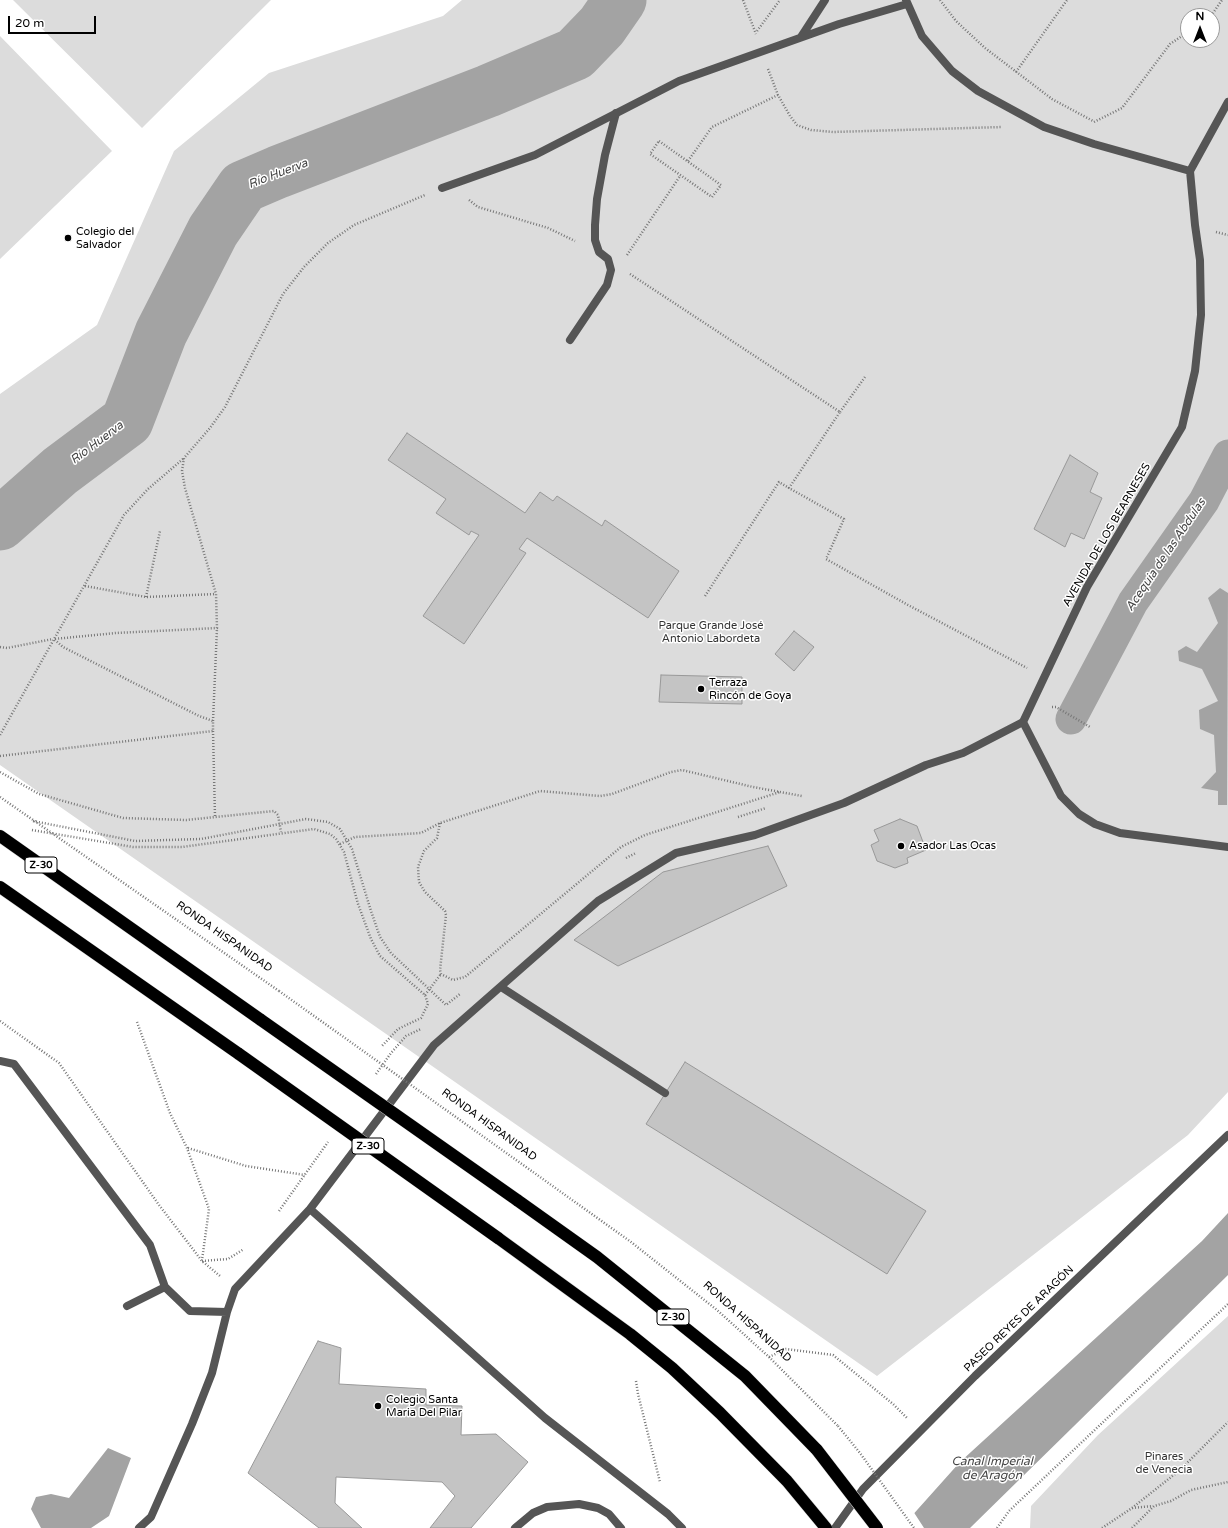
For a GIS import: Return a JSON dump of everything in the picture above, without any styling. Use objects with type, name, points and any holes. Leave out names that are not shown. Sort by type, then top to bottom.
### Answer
[{"type":"highway","name":"Z-30","points":[[0,836],[603,1262],[739,1371],[817,1450],[877,1528]]},
{"type":"highway","name":"Z-30","points":[[0,887],[239,1054],[630,1334],[672,1368],[720,1413],[787,1482],[826,1528]]},
{"type":"street","points":[[801,37],[825,0]]},
{"type":"street","points":[[446,187],[535,155],[679,81],[762,50],[906,2],[922,36],[952,70],[978,91],[1044,126],[1088,142],[1190,171],[1228,102]]},
{"type":"street","points":[[570,340],[607,285],[611,270],[608,259],[599,252],[595,240],[597,199],[605,154],[616,113]]},
{"type":"street","name":"AVENIDA DE LOS BEARNESES","points":[[1023,722],[1087,587],[1182,427],[1194,371],[1201,315],[1200,260],[1194,225],[1190,171]]},
{"type":"street","points":[[139,1528],[151,1517],[192,1424],[212,1373],[227,1312],[236,1289],[310,1209],[434,1045],[598,901],[676,853],[755,835],[844,803],[926,765],[963,753],[1023,722],[1061,796],[1079,814],[1095,824],[1120,833],[1228,848]]},
{"type":"street","points":[[501,987],[665,1093]]},
{"type":"street","points":[[0,1061],[14,1064],[150,1245],[165,1287],[190,1311],[227,1312]]},
{"type":"street","name":"PASEO REYES DE ARAGÓN","points":[[835,1528],[863,1489],[980,1371],[1228,1135]]},
{"type":"street","points":[[310,1209],[545,1418],[668,1514],[682,1528]]},
{"type":"street","points":[[127,1306],[165,1287]]},
{"type":"street","points":[[515,1528],[533,1513],[547,1507],[580,1504],[598,1508],[609,1514],[621,1528]]},
{"type":"path","points":[[743,0],[778,95],[797,125],[811,130],[833,132],[1005,127]]},
{"type":"path","points":[[755,33],[780,0]]},
{"type":"path","points":[[940,0],[956,21],[985,48],[1052,99],[1094,122],[1122,108],[1170,44],[1180,37]]},
{"type":"path","points":[[1016,72],[1067,0]]},
{"type":"path","points":[[688,161],[712,126],[778,95]]},
{"type":"path","points":[[659,141],[721,184],[712,197],[680,176],[650,154],[659,141]]},
{"type":"path","points":[[619,267],[680,176]]},
{"type":"path","points":[[0,734],[124,515],[148,489],[184,458],[210,428],[225,407],[283,294],[304,267],[328,243],[354,225],[446,187],[478,207],[548,228],[599,252]]},
{"type":"path","points":[[608,259],[840,412]]},
{"type":"path","points":[[789,488],[865,377]]},
{"type":"path","points":[[184,458],[182,471],[185,488],[216,594],[217,628],[213,721],[215,816]]},
{"type":"path","points":[[705,596],[779,482],[844,519],[826,558],[908,605],[1024,666]]},
{"type":"path","points":[[146,597],[160,531]]},
{"type":"path","points":[[85,586],[146,597],[216,594]]},
{"type":"path","points":[[0,648],[54,639],[116,633],[217,628]]},
{"type":"path","points":[[54,639],[63,647],[199,716],[213,721]]},
{"type":"path","points":[[1056,707],[1090,727]]},
{"type":"path","points":[[0,756],[213,731]]},
{"type":"path","points":[[340,844],[355,837],[421,833],[440,823],[534,793],[553,792],[600,796],[612,794],[671,772],[682,770],[809,797]]},
{"type":"path","points":[[0,772],[39,794],[123,818],[186,820],[274,811],[278,815],[281,832]]},
{"type":"path","points":[[441,974],[453,980],[465,977],[621,846],[652,833],[780,792]]},
{"type":"path","name":"RONDA HISPANIDAD","points":[[0,797],[279,991],[632,1242],[717,1310],[769,1357],[838,1426],[914,1528]]},
{"type":"path","points":[[732,819],[762,809],[770,808]]},
{"type":"path","points":[[33,821],[135,841],[201,839],[306,819],[328,822],[340,829],[352,850],[380,937],[391,953],[446,1005],[462,992]]},
{"type":"path","points":[[425,995],[441,974],[440,964],[446,915],[442,907],[425,892],[419,882],[418,867],[424,851],[437,838],[440,823]]},
{"type":"path","points":[[32,830],[133,846],[182,846],[281,832],[314,829],[330,834],[340,844],[344,852],[358,904],[371,939],[380,956],[425,995],[428,1004],[421,1018],[398,1029],[381,1047]]},
{"type":"path","points":[[625,859],[638,852]]},
{"type":"path","points":[[0,1021],[59,1063],[159,1205],[202,1261],[209,1209],[187,1148],[170,1113],[137,1022]]},
{"type":"path","points":[[187,1148],[246,1166],[306,1175]]},
{"type":"path","points":[[997,1528],[1009,1511],[1228,1304]]},
{"type":"path","points":[[769,1357],[786,1349],[833,1355],[893,1404],[921,1432]]},
{"type":"path","points":[[636,1381],[668,1514]]},
{"type":"path","points":[[1102,1528],[1132,1508],[1180,1470],[1228,1422]]},
{"type":"path","points":[[1132,1508],[1154,1506],[1171,1501],[1191,1490],[1228,1482]]},
{"type":"path","points":[[1132,1528],[1154,1506]]},
{"type":"green space","points":[[13,0],[271,0],[142,128]]},
{"type":"green space","name":"Parque Grande José Antonio Labordeta","points":[[462,0],[1228,0],[1228,1092],[1188,1135],[877,1376],[0,765],[0,394],[97,325],[174,151],[269,73],[443,16]]},
{"type":"green space","points":[[0,36],[112,151],[0,259]]},
{"type":"green space","name":"Pinares de Venecia","points":[[1228,1316],[1228,1528],[1030,1528],[1031,1506],[1098,1435]]},
{"type":"water","points":[[1220,588],[1228,593],[1227,805],[1218,805],[1218,791],[1201,788],[1216,772],[1214,735],[1200,729],[1199,710],[1218,701],[1202,669],[1179,661],[1178,651],[1186,646],[1197,652],[1218,623],[1208,598]]},
{"type":"water","name":"Canal Imperial de Aragón","points":[[1228,1213],[1228,1275],[970,1528],[901,1528],[960,1462],[1202,1241]]},
{"type":"water","points":[[108,1448],[131,1458],[109,1516],[91,1528],[41,1528],[31,1509],[36,1497],[51,1494],[69,1498]]},
{"type":"pier","points":[[913,1511],[924,1528],[899,1528],[900,1527]]},
{"type":"building","points":[[407,433],[525,513],[540,492],[553,501],[557,496],[602,526],[605,520],[679,571],[648,618],[527,538],[519,549],[526,553],[464,644],[423,616],[479,535],[471,531],[469,535],[436,513],[446,499],[388,460]]},
{"type":"building","points":[[1070,455],[1098,473],[1090,492],[1102,498],[1084,539],[1071,533],[1065,547],[1034,529]]},
{"type":"building","points":[[794,631],[814,647],[794,671],[775,654]]},
{"type":"building","name":"Terraza Rincón de Goya","points":[[661,675],[742,677],[742,704],[659,702]]},
{"type":"building","points":[[900,819],[917,826],[926,850],[907,858],[908,863],[895,868],[877,861],[871,845],[879,841],[874,830]]},
{"type":"building","points":[[768,846],[787,886],[618,966],[574,940],[663,872]]},
{"type":"building","points":[[685,1062],[926,1211],[887,1274],[646,1124]]},
{"type":"building","points":[[318,1341],[341,1348],[339,1384],[426,1389],[426,1405],[462,1406],[461,1435],[496,1434],[528,1462],[471,1528],[430,1528],[455,1496],[442,1482],[336,1477],[335,1503],[362,1528],[319,1528],[248,1473]]},
{"type":"waterway","name":"Río Huerva","points":[[0,524],[60,471],[127,421],[161,333],[213,231],[243,187],[488,91],[575,54],[602,26],[620,0]]},
{"type":"waterway","name":"Acequia de las Abdulas","points":[[1071,719],[1133,602],[1204,501],[1228,455]]},
{"type":"place","name":"Colegio del Salvador","points":[[68,238]]},
{"type":"place","name":"Terraza Rincón de Goya","points":[[701,689]]},
{"type":"place","name":"Asador Las Ocas","points":[[901,846]]},
{"type":"place","name":"Colegio Santa Maria Del Pilar","points":[[378,1406]]}]
